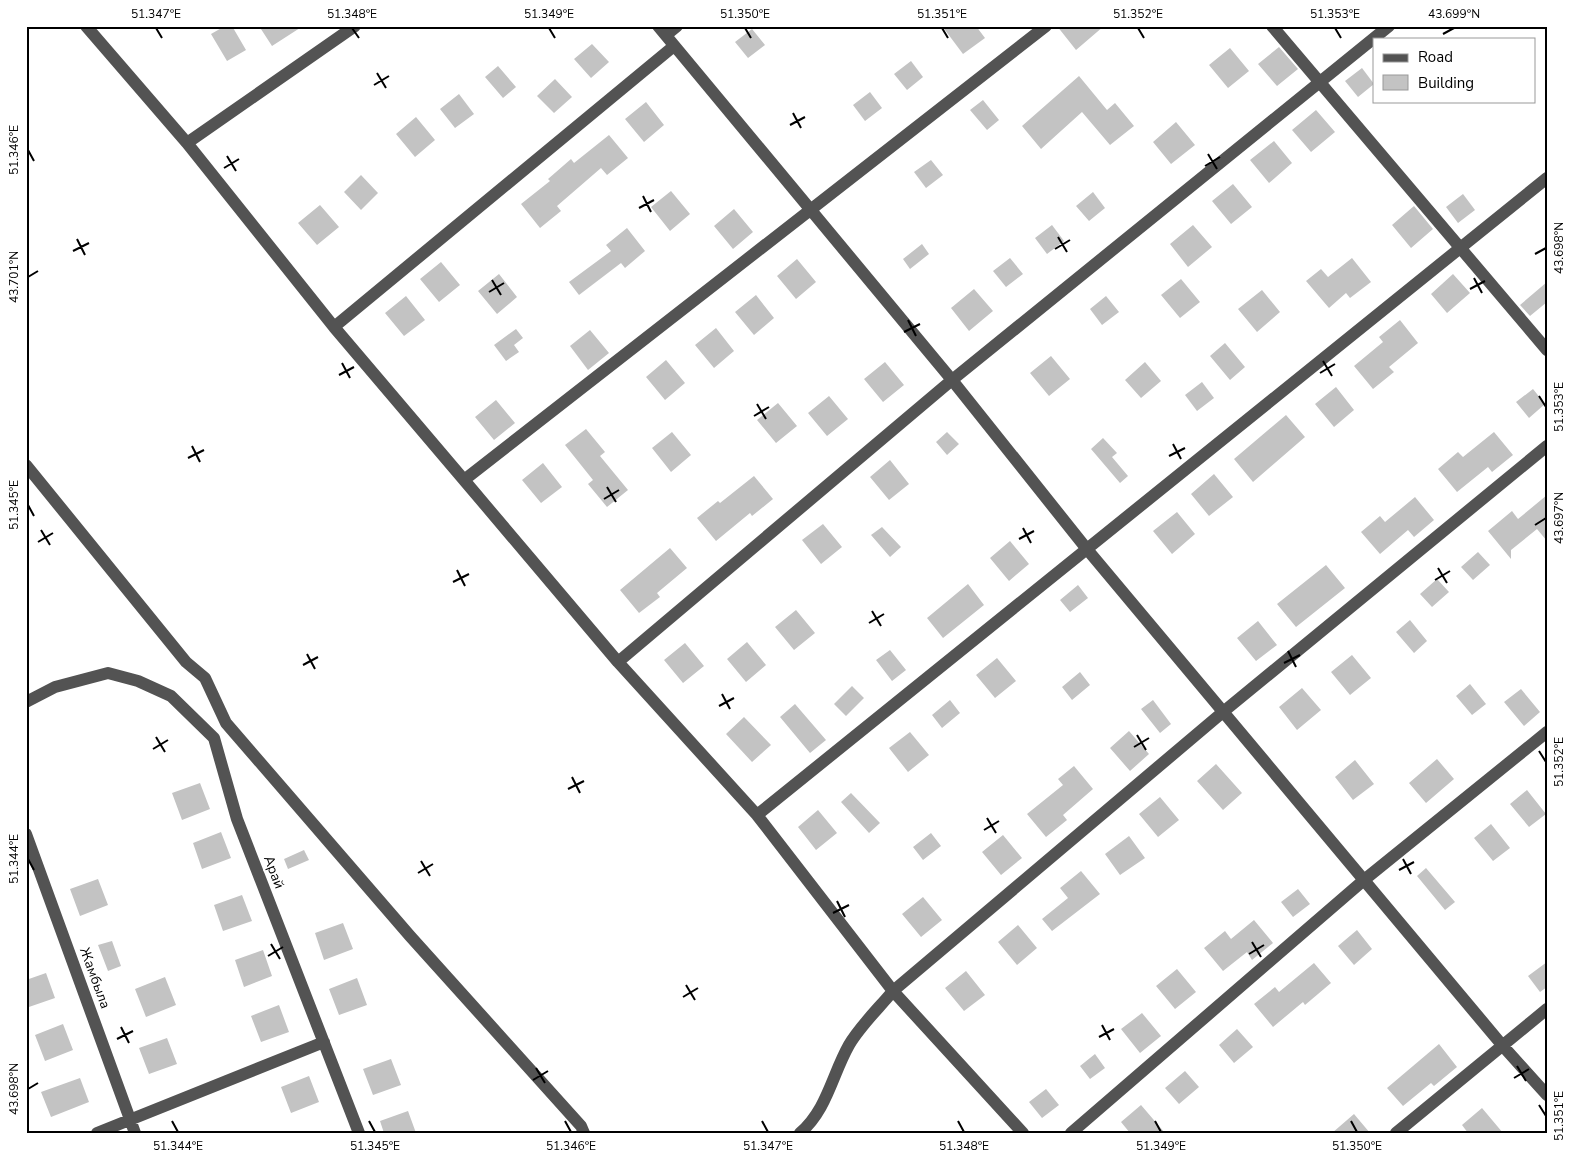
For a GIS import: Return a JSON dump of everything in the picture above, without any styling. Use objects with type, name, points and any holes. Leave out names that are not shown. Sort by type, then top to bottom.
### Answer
[{"type":"street","points":[[86,26],[187,143],[334,327],[618,662],[757,815],[893,991],[1023,1133]]},
{"type":"street","points":[[187,143],[355,26]]},
{"type":"street","points":[[678,26],[662,31],[952,380],[1086,548],[1502,1045],[1547,1095]]},
{"type":"street","points":[[464,480],[1046,26]]},
{"type":"street","points":[[1272,26],[1547,350]]},
{"type":"street","points":[[1374,38],[1389,26]]},
{"type":"street","points":[[618,662],[952,380],[1373,39]]},
{"type":"street","points":[[334,327],[674,46]]},
{"type":"street","points":[[757,815],[1547,178]]},
{"type":"street","points":[[800,1133],[812,1123],[819,1112],[849,1044],[893,991],[1223,712],[1547,446]]},
{"type":"street","points":[[26,465],[186,662],[205,678],[226,722],[410,936],[581,1126],[584,1133]]},
{"type":"street","name":"Арай","points":[[26,702],[55,687],[108,673],[138,681],[171,696],[214,738],[237,819],[359,1133]]},
{"type":"street","points":[[1071,1133],[1364,880],[1547,732]]},
{"type":"street","name":"Жамбыла","points":[[26,834],[135,1133]]},
{"type":"street","points":[[1396,1133],[1547,1009]]},
{"type":"street","points":[[97,1133],[324,1042]]},
{"type":"building","points":[[225,26],[232,26],[246,50],[227,61],[211,34]]},
{"type":"building","points":[[259,26],[303,26],[272,46]]},
{"type":"building","points":[[942,26],[976,26],[985,38],[963,54]]},
{"type":"building","points":[[1057,26],[1104,26],[1076,50]]},
{"type":"building","points":[[752,29],[765,45],[748,58],[735,42]]},
{"type":"building","points":[[592,44],[609,62],[591,78],[574,59]]},
{"type":"building","points":[[1279,47],[1298,69],[1277,86],[1258,64]]},
{"type":"building","points":[[1230,48],[1249,71],[1228,88],[1209,65]]},
{"type":"building","points":[[911,61],[923,77],[907,90],[894,74]]},
{"type":"building","points":[[498,66],[516,87],[503,98],[485,77]]},
{"type":"building","points":[[1362,68],[1373,85],[1358,97],[1345,81]]},
{"type":"building","points":[[1079,76],[1107,110],[1115,103],[1134,126],[1110,145],[1082,112],[1041,149],[1022,126]]},
{"type":"building","points":[[555,79],[572,97],[554,113],[537,96]]},
{"type":"building","points":[[870,92],[882,108],[865,121],[853,105]]},
{"type":"building","points":[[459,94],[474,114],[455,128],[440,109]]},
{"type":"building","points":[[983,100],[999,120],[987,130],[970,110]]},
{"type":"building","points":[[646,102],[664,125],[644,142],[625,119]]},
{"type":"building","points":[[1316,110],[1335,132],[1311,152],[1292,130]]},
{"type":"building","points":[[416,117],[435,140],[415,157],[396,134]]},
{"type":"building","points":[[1176,122],[1195,145],[1171,164],[1153,142]]},
{"type":"building","points":[[609,135],[628,158],[607,175],[601,168],[557,206],[561,211],[540,228],[521,204],[550,181],[548,179],[571,159],[574,163]]},
{"type":"building","points":[[1274,141],[1292,163],[1269,183],[1250,160]]},
{"type":"building","points":[[931,160],[943,175],[926,188],[914,172]]},
{"type":"building","points":[[361,175],[378,193],[361,210],[344,192]]},
{"type":"building","points":[[1233,184],[1252,207],[1231,224],[1212,201]]},
{"type":"building","points":[[671,191],[690,214],[670,231],[651,207]]},
{"type":"building","points":[[1093,192],[1105,208],[1089,221],[1076,206]]},
{"type":"building","points":[[1463,194],[1475,210],[1458,223],[1446,207]]},
{"type":"building","points":[[320,205],[339,227],[317,245],[298,223]]},
{"type":"building","points":[[1414,206],[1433,229],[1411,248],[1392,225]]},
{"type":"building","points":[[734,209],[753,232],[733,249],[714,226]]},
{"type":"building","points":[[1052,225],[1064,241],[1047,254],[1035,238]]},
{"type":"building","points":[[1193,225],[1212,247],[1188,267],[1170,244]]},
{"type":"building","points":[[627,228],[645,251],[625,268],[621,263],[579,295],[569,282],[611,251],[606,245]]},
{"type":"building","points":[[922,244],[929,254],[910,269],[903,259]]},
{"type":"building","points":[[1010,258],[1023,274],[1006,287],[993,271]]},
{"type":"building","points":[[1352,258],[1371,282],[1350,298],[1346,293],[1329,308],[1306,281],[1321,269],[1328,277]]},
{"type":"building","points":[[797,259],[816,282],[796,299],[777,276]]},
{"type":"building","points":[[441,262],[460,285],[439,302],[420,279]]},
{"type":"building","points":[[499,274],[517,297],[497,314],[478,291]]},
{"type":"building","points":[[1453,274],[1470,293],[1447,313],[1431,294]]},
{"type":"building","points":[[1181,279],[1200,302],[1180,318],[1161,295]]},
{"type":"building","points":[[1547,282],[1547,302],[1530,316],[1520,305]]},
{"type":"building","points":[[974,289],[993,311],[969,331],[951,308]]},
{"type":"building","points":[[1262,290],[1280,312],[1257,332],[1238,309]]},
{"type":"building","points":[[756,295],[774,318],[754,335],[735,312]]},
{"type":"building","points":[[406,296],[425,320],[404,336],[385,313]]},
{"type":"building","points":[[1106,296],[1119,312],[1102,325],[1090,309]]},
{"type":"building","points":[[1400,320],[1418,343],[1389,367],[1394,372],[1373,389],[1354,366],[1383,342],[1379,337]]},
{"type":"building","points":[[716,328],[734,351],[714,368],[695,345]]},
{"type":"building","points":[[516,329],[523,338],[514,345],[519,352],[506,361],[494,345]]},
{"type":"building","points":[[590,330],[609,353],[588,370],[570,346]]},
{"type":"building","points":[[1225,343],[1245,367],[1230,380],[1210,356]]},
{"type":"building","points":[[1051,356],[1070,379],[1049,396],[1030,373]]},
{"type":"building","points":[[666,360],[685,383],[665,400],[646,377]]},
{"type":"building","points":[[885,362],[904,385],[883,402],[864,379]]},
{"type":"building","points":[[1145,362],[1161,381],[1141,398],[1125,380]]},
{"type":"building","points":[[1202,382],[1214,398],[1197,411],[1185,395]]},
{"type":"building","points":[[1336,387],[1354,410],[1334,427],[1315,404]]},
{"type":"building","points":[[1533,389],[1545,404],[1529,418],[1516,402]]},
{"type":"building","points":[[829,396],[848,419],[827,436],[808,413]]},
{"type":"building","points":[[496,400],[515,423],[494,440],[475,417]]},
{"type":"building","points":[[778,403],[797,426],[776,443],[757,420]]},
{"type":"building","points":[[1286,415],[1305,437],[1253,482],[1234,459]]},
{"type":"building","points":[[586,429],[605,452],[600,456],[628,490],[607,507],[588,484],[593,480],[565,445]]},
{"type":"building","points":[[672,432],[691,455],[671,472],[652,448]]},
{"type":"building","points":[[947,432],[959,444],[947,455],[936,442]]},
{"type":"building","points":[[1494,432],[1513,455],[1492,472],[1488,467],[1457,492],[1438,469],[1458,452],[1463,457]]},
{"type":"building","points":[[1103,438],[1117,453],[1112,457],[1128,476],[1120,483],[1091,449]]},
{"type":"building","points":[[890,460],[909,484],[889,500],[870,477]]},
{"type":"building","points":[[543,463],[562,487],[541,503],[522,480]]},
{"type":"building","points":[[1214,474],[1233,497],[1209,516],[1191,494]]},
{"type":"building","points":[[754,476],[773,499],[752,516],[750,513],[716,541],[697,518],[718,501],[720,503]]},
{"type":"building","points":[[1547,495],[1547,541],[1537,529],[1511,550],[1511,559],[1488,531],[1512,511],[1518,519]]},
{"type":"building","points":[[1415,497],[1434,520],[1414,537],[1408,530],[1380,554],[1361,532],[1380,516],[1385,522]]},
{"type":"building","points":[[1177,512],[1195,534],[1172,554],[1153,531]]},
{"type":"building","points":[[823,524],[842,547],[821,564],[802,540]]},
{"type":"building","points":[[882,527],[901,547],[890,557],[871,535]]},
{"type":"building","points":[[1010,541],[1029,564],[1009,581],[990,558]]},
{"type":"building","points":[[670,548],[687,568],[657,593],[660,597],[639,613],[620,590]]},
{"type":"building","points":[[1478,552],[1490,565],[1473,580],[1461,567]]},
{"type":"building","points":[[1326,565],[1345,588],[1296,627],[1277,604]]},
{"type":"building","points":[[1437,579],[1449,592],[1432,607],[1420,594]]},
{"type":"building","points":[[968,584],[984,605],[943,638],[927,618]]},
{"type":"building","points":[[1078,585],[1088,598],[1070,612],[1060,600]]},
{"type":"building","points":[[796,610],[815,633],[794,650],[775,627]]},
{"type":"building","points":[[1410,620],[1427,641],[1414,653],[1396,632]]},
{"type":"building","points":[[1258,621],[1277,645],[1256,661],[1237,638]]},
{"type":"building","points":[[747,642],[766,665],[746,682],[727,659]]},
{"type":"building","points":[[685,643],[704,666],[683,683],[664,660]]},
{"type":"building","points":[[890,650],[906,670],[892,681],[876,660]]},
{"type":"building","points":[[1352,655],[1371,678],[1350,695],[1331,672]]},
{"type":"building","points":[[997,658],[1016,681],[995,698],[976,675]]},
{"type":"building","points":[[1080,672],[1090,685],[1072,700],[1062,687]]},
{"type":"building","points":[[1470,684],[1486,704],[1472,715],[1456,696]]},
{"type":"building","points":[[852,686],[864,698],[846,716],[834,704]]},
{"type":"building","points":[[1302,688],[1321,710],[1297,730],[1279,707]]},
{"type":"building","points":[[1521,689],[1540,712],[1524,726],[1504,702]]},
{"type":"building","points":[[950,700],[960,713],[942,728],[932,715]]},
{"type":"building","points":[[1153,700],[1171,724],[1160,733],[1141,709]]},
{"type":"building","points":[[795,704],[826,740],[810,753],[780,717]]},
{"type":"building","points":[[744,717],[771,745],[752,762],[726,734]]},
{"type":"building","points":[[1129,731],[1149,754],[1130,771],[1110,748]]},
{"type":"building","points":[[910,732],[929,755],[908,772],[889,748]]},
{"type":"building","points":[[1437,759],[1454,779],[1426,803],[1409,783]]},
{"type":"building","points":[[1355,760],[1374,784],[1353,800],[1335,777]]},
{"type":"building","points":[[1216,764],[1242,793],[1223,810],[1197,781]]},
{"type":"building","points":[[1074,766],[1093,789],[1063,815],[1067,820],[1046,837],[1027,814],[1063,785],[1058,779]]},
{"type":"building","points":[[200,783],[210,809],[182,820],[172,793]]},
{"type":"building","points":[[1527,790],[1546,814],[1529,827],[1510,804]]},
{"type":"building","points":[[851,793],[880,823],[869,833],[841,802]]},
{"type":"building","points":[[1160,797],[1179,820],[1158,837],[1139,814]]},
{"type":"building","points":[[818,810],[837,833],[816,850],[798,827]]},
{"type":"building","points":[[1491,824],[1510,848],[1493,861],[1474,838]]},
{"type":"building","points":[[221,832],[231,858],[202,869],[193,843]]},
{"type":"building","points":[[931,833],[941,846],[923,860],[913,847]]},
{"type":"building","points":[[1003,835],[1022,858],[1001,875],[982,852]]},
{"type":"building","points":[[1129,836],[1145,858],[1120,875],[1105,854]]},
{"type":"building","points":[[304,850],[309,860],[288,869],[284,859]]},
{"type":"building","points":[[1426,868],[1455,902],[1445,910],[1417,876]]},
{"type":"building","points":[[1081,871],[1100,894],[1052,931],[1042,919],[1068,898],[1060,888]]},
{"type":"building","points":[[98,879],[108,905],[80,916],[70,889]]},
{"type":"building","points":[[1298,889],[1310,904],[1293,917],[1281,902]]},
{"type":"building","points":[[242,895],[252,921],[223,931],[214,905]]},
{"type":"building","points":[[923,897],[942,920],[921,937],[902,914]]},
{"type":"building","points":[[1254,920],[1273,943],[1252,960],[1247,952],[1223,971],[1204,948],[1225,931],[1231,939]]},
{"type":"building","points":[[343,923],[353,949],[324,960],[315,933]]},
{"type":"building","points":[[1018,925],[1037,948],[1017,965],[998,942]]},
{"type":"building","points":[[1357,930],[1372,949],[1354,965],[1338,946]]},
{"type":"building","points":[[112,941],[121,966],[108,971],[98,945]]},
{"type":"building","points":[[263,950],[272,976],[244,987],[235,960]]},
{"type":"building","points":[[1547,962],[1547,987],[1540,992],[1528,976]]},
{"type":"building","points":[[1314,963],[1331,983],[1305,1005],[1303,1002],[1273,1027],[1254,1004],[1275,987],[1279,992]]},
{"type":"building","points":[[1177,969],[1196,992],[1175,1009],[1156,986]]},
{"type":"building","points":[[966,971],[985,995],[964,1011],[945,988]]},
{"type":"building","points":[[46,973],[55,998],[26,1008],[26,980]]},
{"type":"building","points":[[165,977],[176,1005],[146,1017],[135,989]]},
{"type":"building","points":[[357,978],[367,1005],[339,1015],[329,989]]},
{"type":"building","points":[[279,1005],[289,1032],[261,1042],[251,1016]]},
{"type":"building","points":[[1142,1013],[1161,1036],[1140,1053],[1121,1029]]},
{"type":"building","points":[[63,1024],[73,1050],[45,1061],[35,1035]]},
{"type":"building","points":[[1237,1029],[1253,1047],[1234,1063],[1219,1045]]},
{"type":"building","points":[[167,1038],[177,1064],[149,1074],[139,1048]]},
{"type":"building","points":[[1439,1044],[1457,1067],[1434,1086],[1431,1083],[1403,1106],[1387,1088]]},
{"type":"building","points":[[1095,1054],[1105,1068],[1090,1079],[1080,1066]]},
{"type":"building","points":[[391,1059],[401,1085],[373,1095],[363,1069]]},
{"type":"building","points":[[1185,1071],[1199,1087],[1179,1104],[1165,1088]]},
{"type":"building","points":[[309,1076],[319,1102],[291,1113],[281,1087]]},
{"type":"building","points":[[80,1078],[89,1102],[51,1117],[41,1092]]},
{"type":"building","points":[[1046,1089],[1059,1105],[1042,1118],[1029,1102]]},
{"type":"building","points":[[1141,1105],[1165,1133],[1130,1133],[1121,1122]]},
{"type":"building","points":[[1482,1108],[1503,1133],[1468,1133],[1462,1125]]},
{"type":"building","points":[[408,1111],[416,1133],[384,1133],[380,1121]]},
{"type":"building","points":[[1354,1114],[1370,1133],[1332,1133]]}]
